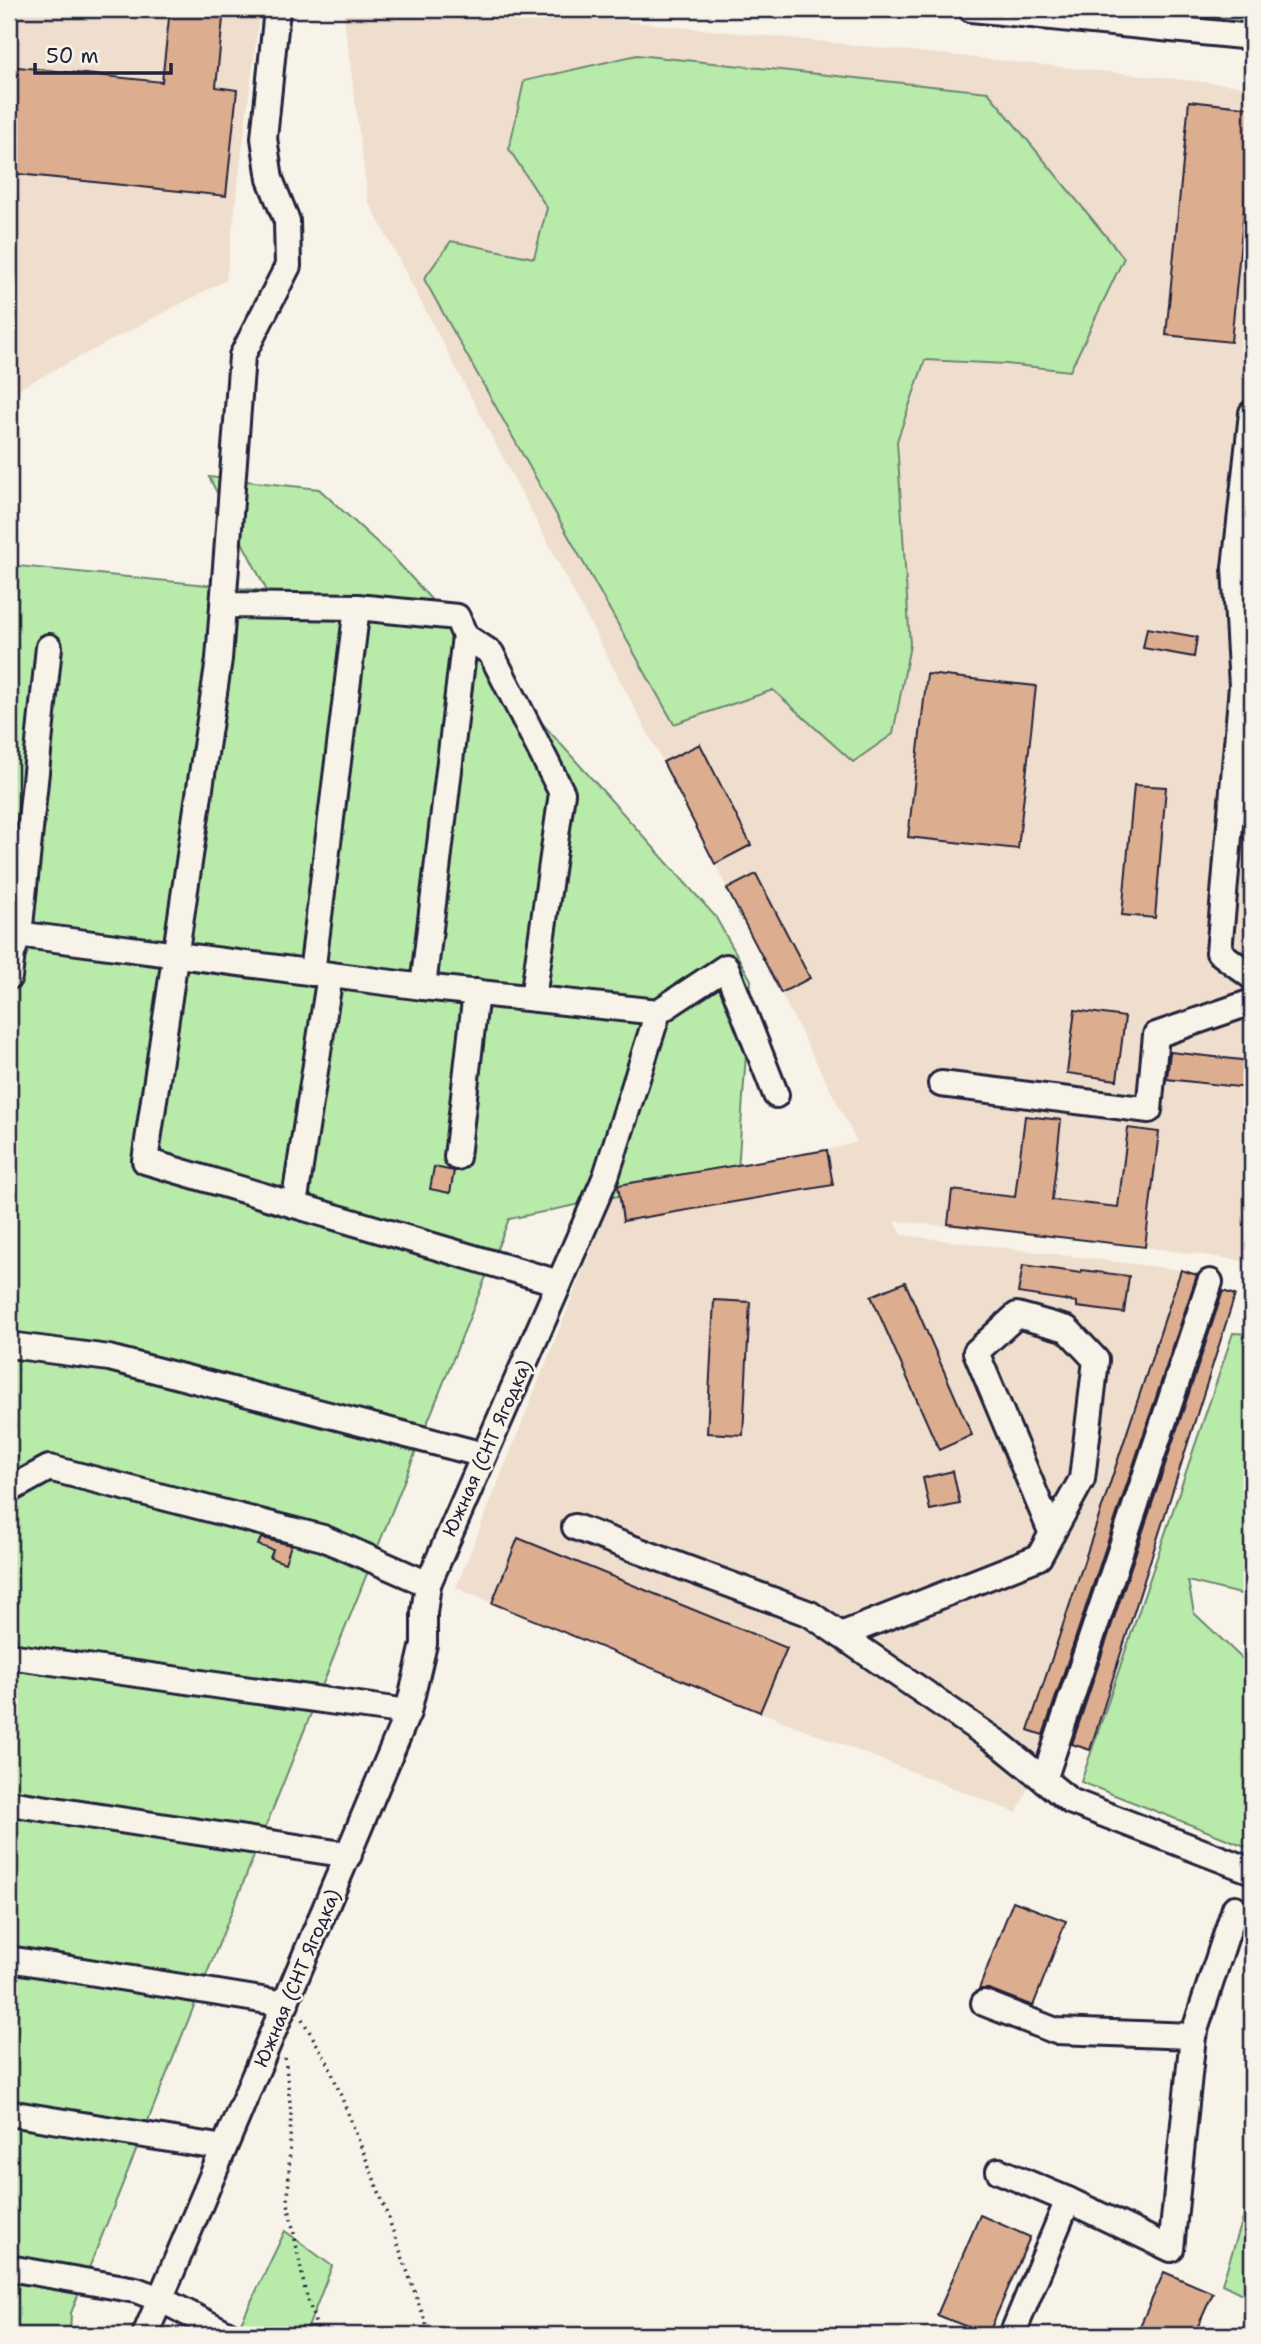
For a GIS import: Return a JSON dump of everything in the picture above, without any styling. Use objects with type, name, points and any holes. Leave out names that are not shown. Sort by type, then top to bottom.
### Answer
[{"type":"street","points":[[277,9],[264,138],[270,179],[287,221],[288,266],[242,356],[219,659],[145,1161],[559,1283]]},
{"type":"street","points":[[971,9],[1252,37]]},
{"type":"street","points":[[1252,413],[1235,568],[1247,687],[1219,952],[1252,977]]},
{"type":"street","points":[[223,605],[357,607],[457,617],[465,636],[423,987]]},
{"type":"street","points":[[294,1205],[321,974],[357,607]]},
{"type":"street","points":[[465,636],[491,653],[562,793],[533,998]]},
{"type":"street","points":[[9,977],[49,647]]},
{"type":"street","points":[[14,934],[423,987],[658,1012],[726,967],[776,1095]]},
{"type":"street","points":[[457,1157],[476,992]]},
{"type":"street","points":[[942,1084],[1149,1110],[1156,1035],[1252,1002]]},
{"type":"street","name":"Южная (СНТ Ягодка)","points":[[145,2335],[408,1712],[424,1644],[428,1584],[606,1176],[658,1012]]},
{"type":"street","points":[[1044,1780],[1210,1282]]},
{"type":"street","points":[[841,1635],[1039,1557],[1052,1534],[1082,1479],[1096,1360],[1067,1329],[1017,1315],[976,1352],[1052,1534]]},
{"type":"street","points":[[9,1345],[109,1358],[484,1455]]},
{"type":"street","points":[[9,1490],[49,1468],[323,1538],[428,1584]]},
{"type":"street","points":[[575,1528],[810,1614],[1001,1745],[1070,1801],[1252,1871]]},
{"type":"street","points":[[9,1656],[408,1712]]},
{"type":"street","points":[[9,1803],[349,1855]]},
{"type":"street","points":[[999,2171],[1171,2249],[1193,2036],[1235,1908]]},
{"type":"street","points":[[9,1959],[287,2000]]},
{"type":"street","points":[[984,2003],[1056,2031],[1193,2036]]},
{"type":"street","points":[[9,2113],[224,2148]]},
{"type":"street","points":[[1012,2335],[1068,2200]]},
{"type":"street","points":[[9,2268],[136,2290],[160,2299],[230,2335]]},
{"type":"path","points":[[287,2000],[328,2063],[379,2189],[430,2335]]},
{"type":"path","points":[[270,2040],[285,2056],[291,2112],[288,2203],[305,2290],[319,2335]]},
{"type":"shaded area","points":[[9,9],[260,9],[226,280],[9,394]]},
{"type":"shaded area","points":[[343,9],[511,9],[1252,87],[1252,1262],[1145,1247],[895,1221],[902,1235],[1181,1270],[1028,1729],[1049,1737],[1017,1813],[456,1588],[617,1185],[827,1150],[857,1142],[663,762],[368,201]]},
{"type":"green space","points":[[637,55],[988,92],[1124,258],[1070,371],[1006,364],[925,360],[897,441],[910,645],[893,734],[853,762],[773,690],[674,724],[424,279],[451,241],[534,258],[547,208],[509,149],[524,81]]},
{"type":"green space","points":[[209,477],[319,489],[393,557],[715,916],[751,980],[738,1171],[509,1219],[71,2313],[70,2335],[9,2335],[9,565],[267,591]]},
{"type":"green space","points":[[1233,1333],[1252,1334],[1252,1597],[1188,1581],[1194,1613],[1252,1668],[1250,1848],[1081,1782]]},
{"type":"green space","points":[[1252,2191],[1252,2299],[1222,2284]]},
{"type":"green space","points":[[285,2231],[332,2266],[305,2335],[235,2335]]},
{"type":"building","points":[[170,9],[224,9],[216,87],[237,90],[226,196],[9,173],[9,66],[162,82]]},
{"type":"building","points":[[1189,101],[1252,108],[1231,342],[1166,335]]},
{"type":"building","points":[[1147,628],[1197,637],[1194,657],[1143,648]]},
{"type":"building","points":[[927,674],[1036,686],[1018,849],[908,837]]},
{"type":"building","points":[[700,744],[751,845],[715,864],[663,762]]},
{"type":"building","points":[[1134,785],[1166,787],[1155,918],[1122,915]]},
{"type":"building","points":[[756,874],[810,978],[781,993],[727,889]]},
{"type":"building","points":[[1075,1010],[1125,1017],[1117,1080],[1067,1073]]},
{"type":"building","points":[[1170,1052],[1250,1061],[1247,1088],[1167,1079]]},
{"type":"building","points":[[1025,1116],[1061,1120],[1052,1200],[1118,1207],[1128,1128],[1159,1132],[1145,1247],[948,1224],[952,1190],[1015,1197]]},
{"type":"building","points":[[827,1150],[833,1185],[623,1221],[618,1185]]},
{"type":"building","points":[[434,1167],[454,1171],[450,1193],[430,1189]]},
{"type":"building","points":[[1023,1265],[1129,1276],[1124,1313],[1077,1307],[1077,1302],[1018,1293]]},
{"type":"building","points":[[1181,1270],[1197,1275],[1043,1735],[1028,1730]]},
{"type":"building","points":[[905,1282],[972,1435],[939,1450],[871,1296]]},
{"type":"building","points":[[1223,1291],[1235,1295],[1090,1750],[1072,1744]]},
{"type":"building","points":[[714,1300],[750,1302],[743,1435],[707,1433]]},
{"type":"building","points":[[953,1471],[960,1504],[930,1510],[923,1478]]},
{"type":"building","points":[[261,1538],[291,1545],[285,1563],[270,1558],[273,1550],[258,1545]]},
{"type":"building","points":[[518,1538],[787,1648],[760,1712],[492,1603]]},
{"type":"building","points":[[1013,1901],[1066,1921],[1033,2006],[989,1989],[979,1989]]},
{"type":"building","points":[[980,2215],[1030,2237],[988,2335],[937,2315]]},
{"type":"building","points":[[1164,2272],[1213,2293],[1194,2335],[1136,2335]]}]
